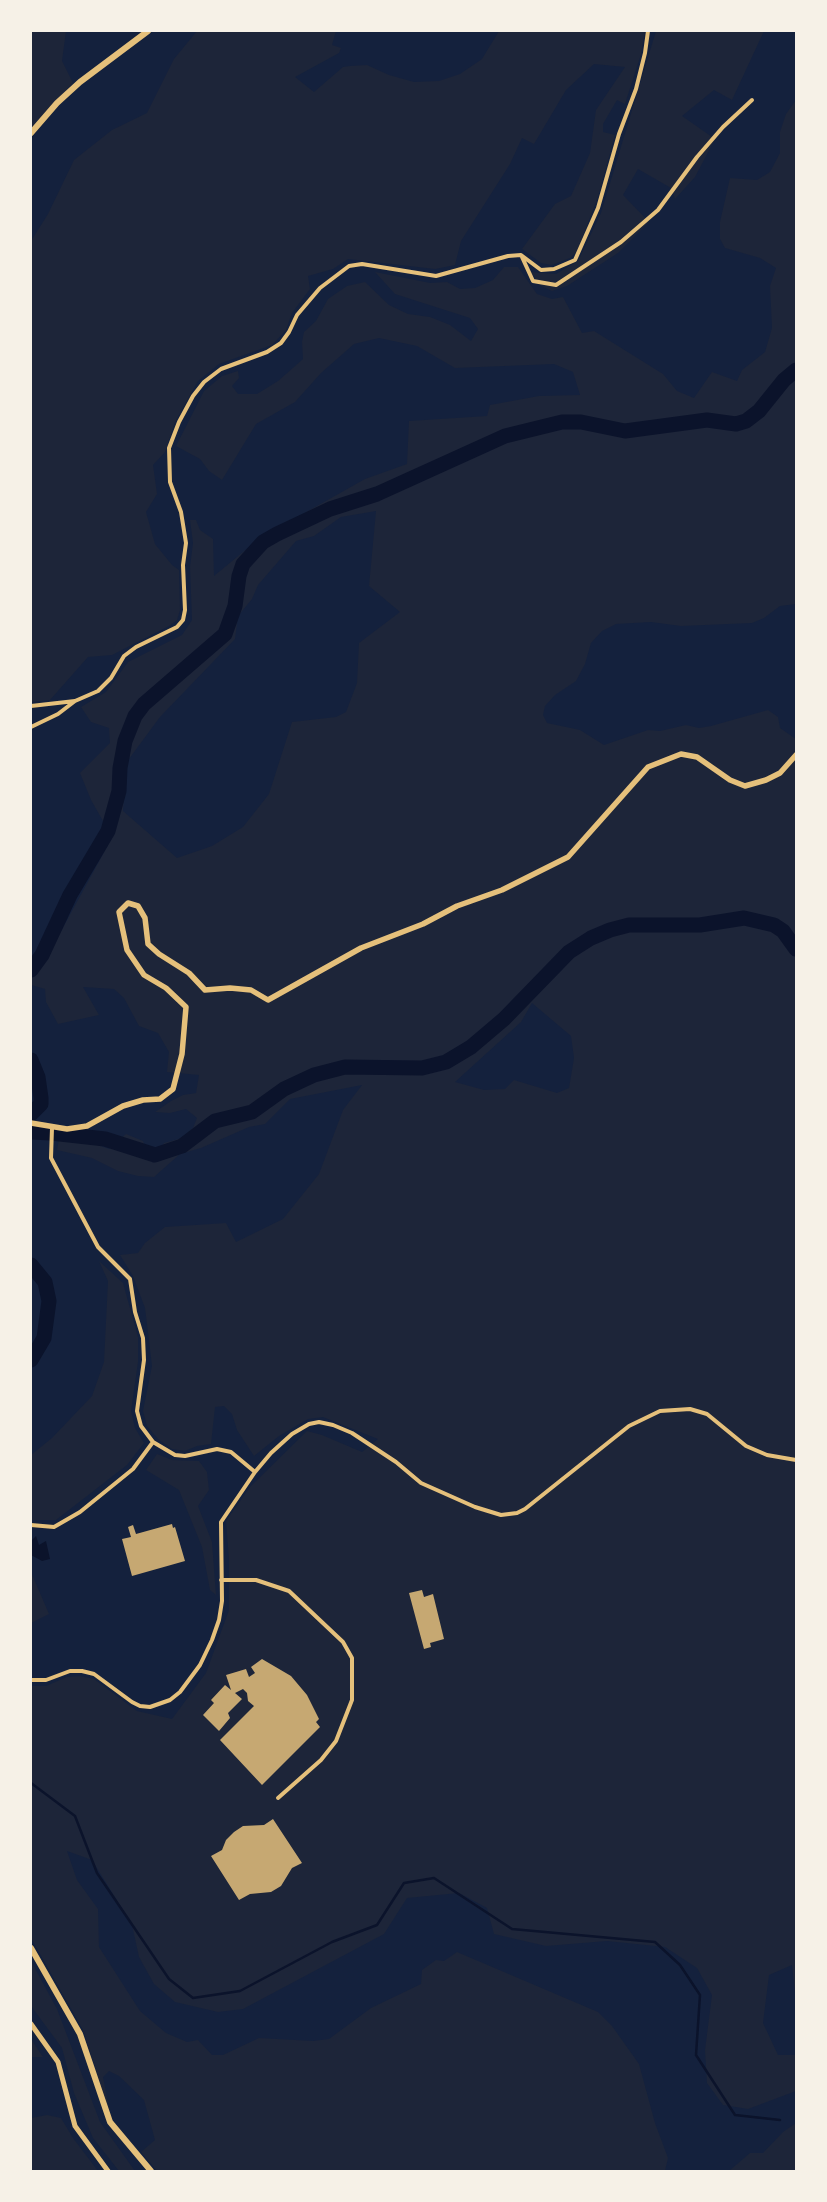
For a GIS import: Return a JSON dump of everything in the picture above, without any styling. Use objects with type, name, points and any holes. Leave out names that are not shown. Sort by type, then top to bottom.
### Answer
[{"type":"main road","points":[[31,133],[80,82],[148,31]]},
{"type":"main road","points":[[31,1123],[52,1129],[87,1126],[123,1106],[143,1100],[160,1099],[173,1089],[182,1054],[186,1007],[166,988],[144,975],[127,950],[119,912],[128,903],[138,906],[145,918],[148,944],[159,954],[189,972],[205,990],[230,988],[250,990],[268,1000],[361,948],[423,924],[457,906],[502,890],[568,857],[648,767],[681,754],[697,757],[730,780],[745,786],[766,780],[780,773],[796,755]]},
{"type":"main road","points":[[31,1948],[80,2034],[110,2122],[151,2171]]},
{"type":"street","points":[[31,727],[58,714],[75,701],[98,691],[111,678],[124,656],[136,647],[178,626],[183,620],[185,610],[183,565],[186,542],[181,512],[170,482],[169,448],[179,422],[193,396],[204,382],[221,369],[267,352],[281,343],[289,332],[297,314],[320,288],[349,266],[362,264],[436,276],[508,256],[521,255],[541,270],[554,269],[575,260],[598,208],[619,134],[636,89],[645,53],[648,31]]},
{"type":"street","points":[[521,255],[533,281],[556,285],[621,242],[658,210],[696,157],[723,127],[752,100]]},
{"type":"street","points":[[31,706],[75,701]]},
{"type":"street","points":[[52,1129],[51,1158],[98,1247],[130,1279],[135,1312],[143,1338],[144,1360],[138,1418],[153,1442],[175,1455],[185,1456],[217,1449],[231,1452],[255,1472]]},
{"type":"street","points":[[31,1680],[46,1680],[70,1671],[82,1671],[94,1674],[140,1706],[150,1707],[170,1700],[185,1686],[200,1665],[212,1640],[222,1601],[221,1522],[255,1472],[271,1453],[302,1427],[319,1422],[333,1425],[352,1433],[396,1462],[421,1483],[474,1507],[501,1515],[509,1515],[526,1509],[629,1426],[660,1411],[673,1408],[690,1409],[707,1414],[746,1446],[767,1455],[796,1460]]},
{"type":"street","points":[[31,1525],[54,1527],[80,1512],[133,1469],[153,1442]]},
{"type":"street","points":[[221,1580],[256,1580],[289,1591],[343,1642],[352,1658],[352,1700],[336,1742],[321,1760],[278,1798]]},
{"type":"street","points":[[31,2024],[58,2062],[75,2126],[108,2171]]},
{"type":"shaded area","points":[[31,31],[66,31],[62,61],[73,83],[31,128]]},
{"type":"shaded area","points":[[197,31],[336,31],[332,45],[341,48],[339,53],[295,77],[314,92],[343,67],[350,66],[367,65],[389,75],[414,82],[439,81],[460,74],[482,59],[499,31],[645,31],[641,54],[625,104],[617,100],[603,124],[603,132],[615,135],[598,197],[577,251],[570,258],[552,265],[541,263],[522,249],[555,204],[571,196],[590,153],[596,110],[625,67],[594,64],[566,90],[534,144],[522,138],[510,164],[461,241],[455,265],[435,269],[348,259],[333,269],[308,276],[310,289],[292,313],[286,330],[272,345],[219,364],[198,381],[175,422],[165,452],[153,465],[157,494],[146,512],[155,544],[172,565],[179,570],[180,610],[177,620],[112,655],[88,657],[50,700],[31,702],[31,241],[48,214],[74,160],[112,130],[147,113],[174,59]]},
{"type":"shaded area","points":[[656,31],[764,31],[732,100],[714,90],[682,116],[715,139],[695,177],[675,199],[671,188],[638,169],[623,195],[649,222],[618,253],[567,286],[552,291],[541,286],[531,272],[556,274],[578,261],[601,213]]},
{"type":"shaded area","points":[[796,100],[796,604],[780,606],[764,618],[752,623],[681,626],[651,622],[616,624],[602,631],[591,643],[585,664],[576,681],[555,695],[545,706],[543,715],[547,723],[580,730],[604,745],[648,730],[660,731],[686,725],[699,728],[711,726],[768,710],[778,717],[780,728],[796,739],[796,2003],[792,1965],[769,1975],[763,2023],[778,2055],[796,2055],[796,2091],[748,2109],[723,2105],[707,2083],[705,2050],[712,1995],[697,1968],[665,1947],[607,1941],[546,1946],[494,1934],[487,1908],[459,1893],[407,1898],[384,1934],[243,2009],[218,2012],[175,2002],[154,1984],[139,1957],[132,1925],[92,1860],[67,1851],[77,1880],[98,1909],[99,1947],[140,2011],[166,2033],[187,2042],[198,2040],[212,2055],[223,2055],[259,2038],[313,2041],[329,2039],[371,2008],[421,1984],[422,1970],[436,1960],[444,1961],[457,1952],[598,2012],[612,2026],[639,2064],[655,2123],[668,2158],[665,2171],[157,2171],[141,2152],[155,2140],[144,2100],[119,2076],[109,2071],[103,2077],[110,2114],[83,2030],[31,1938],[31,1686],[46,1686],[67,1677],[80,1676],[94,1679],[137,1711],[172,1719],[206,1673],[229,1610],[229,1560],[226,1521],[250,1487],[307,1431],[322,1435],[362,1452],[378,1439],[323,1417],[308,1419],[279,1436],[254,1456],[237,1430],[232,1414],[224,1406],[215,1407],[211,1444],[197,1446],[185,1451],[172,1449],[158,1439],[147,1426],[143,1411],[152,1366],[145,1308],[133,1276],[120,1255],[138,1253],[145,1243],[165,1227],[226,1223],[236,1242],[283,1219],[319,1174],[343,1110],[362,1085],[290,1099],[265,1124],[249,1127],[201,1148],[180,1154],[154,1177],[138,1176],[118,1171],[92,1158],[57,1150],[59,1140],[98,1145],[109,1149],[126,1134],[143,1141],[153,1163],[164,1143],[182,1138],[193,1128],[197,1118],[186,1109],[170,1113],[155,1112],[183,1095],[196,1093],[199,1075],[167,1072],[169,1052],[158,1033],[139,1026],[124,998],[114,989],[83,987],[99,1015],[58,1024],[46,1002],[45,989],[31,985],[31,961],[60,933],[108,845],[103,821],[91,800],[80,773],[110,743],[109,728],[91,722],[81,707],[106,692],[128,662],[182,635],[192,620],[190,567],[193,543],[190,520],[196,520],[200,530],[213,539],[214,576],[260,538],[365,479],[407,464],[409,421],[487,416],[490,405],[539,396],[580,395],[573,372],[554,364],[455,368],[417,346],[379,338],[354,344],[321,373],[295,402],[256,424],[222,480],[209,471],[200,459],[176,446],[204,391],[222,376],[238,371],[239,378],[232,386],[238,394],[257,394],[278,381],[303,359],[302,342],[304,332],[316,321],[328,299],[347,286],[365,282],[389,305],[408,314],[430,317],[450,325],[471,341],[478,329],[470,318],[395,294],[375,272],[430,283],[447,282],[460,289],[475,288],[493,280],[504,267],[518,267],[537,294],[552,299],[563,297],[582,333],[594,331],[663,374],[677,391],[694,398],[712,372],[737,381],[742,370],[765,352],[772,328],[770,286],[776,268],[760,258],[725,248],[720,239],[720,222],[730,178],[757,180],[770,172],[780,153],[780,132],[786,114]],"holes":[[[376,511],[369,586],[400,612],[359,643],[357,683],[346,712],[336,717],[292,722],[269,794],[243,827],[212,846],[177,858],[123,811],[126,763],[160,717],[235,639],[238,616],[252,599],[258,585],[296,541],[314,536],[341,517]],[[532,1003],[571,1036],[574,1058],[569,1088],[557,1093],[514,1080],[505,1089],[484,1090],[455,1082],[521,1022]]]},
{"type":"shaded area","points":[[99,1261],[123,1283],[138,1337],[138,1362],[131,1411],[135,1428],[144,1443],[127,1465],[56,1520],[31,1520],[31,1455],[52,1438],[92,1396],[104,1362],[108,1281]]},
{"type":"shaded area","points":[[157,1454],[172,1460],[199,1461],[207,1472],[209,1490],[198,1506],[212,1542],[216,1595],[210,1590],[202,1547],[179,1490],[146,1470]]},
{"type":"shaded area","points":[[36,1536],[39,1545],[46,1541],[50,1559],[42,1561],[31,1555],[31,1541]]},
{"type":"shaded area","points":[[31,1572],[49,1614],[31,1623]]},
{"type":"shaded area","points":[[31,1961],[57,2009],[100,2122],[135,2171],[119,2171],[93,2138],[74,2093],[62,2048],[31,2006]]},
{"type":"shaded area","points":[[31,2039],[43,2057],[31,2057]]},
{"type":"shaded area","points":[[47,2115],[61,2118],[73,2138],[98,2171],[31,2171],[31,2118]]},
{"type":"shaded area","points":[[796,2123],[796,2171],[729,2171],[750,2153],[763,2153],[783,2132]]},
{"type":"building","points":[[172,1524],[173,1528],[175,1527],[185,1561],[132,1576],[122,1539],[131,1537],[128,1527],[133,1525],[136,1534]]},
{"type":"building","points":[[422,1590],[424,1597],[433,1594],[444,1639],[430,1643],[431,1647],[424,1649],[409,1593]]},
{"type":"building","points":[[262,1659],[291,1676],[307,1695],[319,1719],[316,1722],[320,1727],[262,1785],[220,1740],[254,1706],[248,1701],[247,1693],[243,1689],[235,1693],[242,1699],[228,1713],[230,1718],[219,1731],[203,1715],[214,1703],[211,1700],[225,1685],[231,1690],[226,1675],[246,1669],[249,1677],[255,1673],[251,1667]]},
{"type":"building","points":[[273,1819],[302,1863],[292,1868],[281,1886],[271,1892],[250,1894],[239,1900],[211,1856],[222,1850],[226,1840],[243,1826],[264,1825]]},
{"type":"waterway","points":[[31,970],[42,955],[70,895],[108,831],[119,791],[120,768],[125,741],[135,716],[144,704],[225,634],[235,606],[239,576],[243,564],[263,542],[330,509],[377,494],[505,436],[562,422],[581,422],[625,431],[707,420],[736,424],[746,421],[759,411],[784,380],[796,370]]},
{"type":"waterway","points":[[31,1132],[105,1139],[155,1155],[182,1146],[215,1121],[252,1112],[284,1089],[314,1075],[345,1067],[422,1068],[446,1062],[471,1047],[504,1019],[569,952],[591,938],[629,925],[700,925],[744,918],[774,925],[783,931],[796,949]]},
{"type":"waterway","points":[[31,1060],[38,1077],[41,1098],[41,1104],[31,1114]]},
{"type":"waterway","points":[[31,1265],[45,1282],[49,1301],[44,1338],[31,1360]]},
{"type":"waterway","points":[[31,1783],[75,1816],[97,1873],[169,1979],[193,1998],[240,1991],[332,1942],[377,1925],[404,1883],[434,1878],[512,1929],[655,1942],[680,1965],[700,1995],[696,2055],[735,2115],[780,2120]]}]
